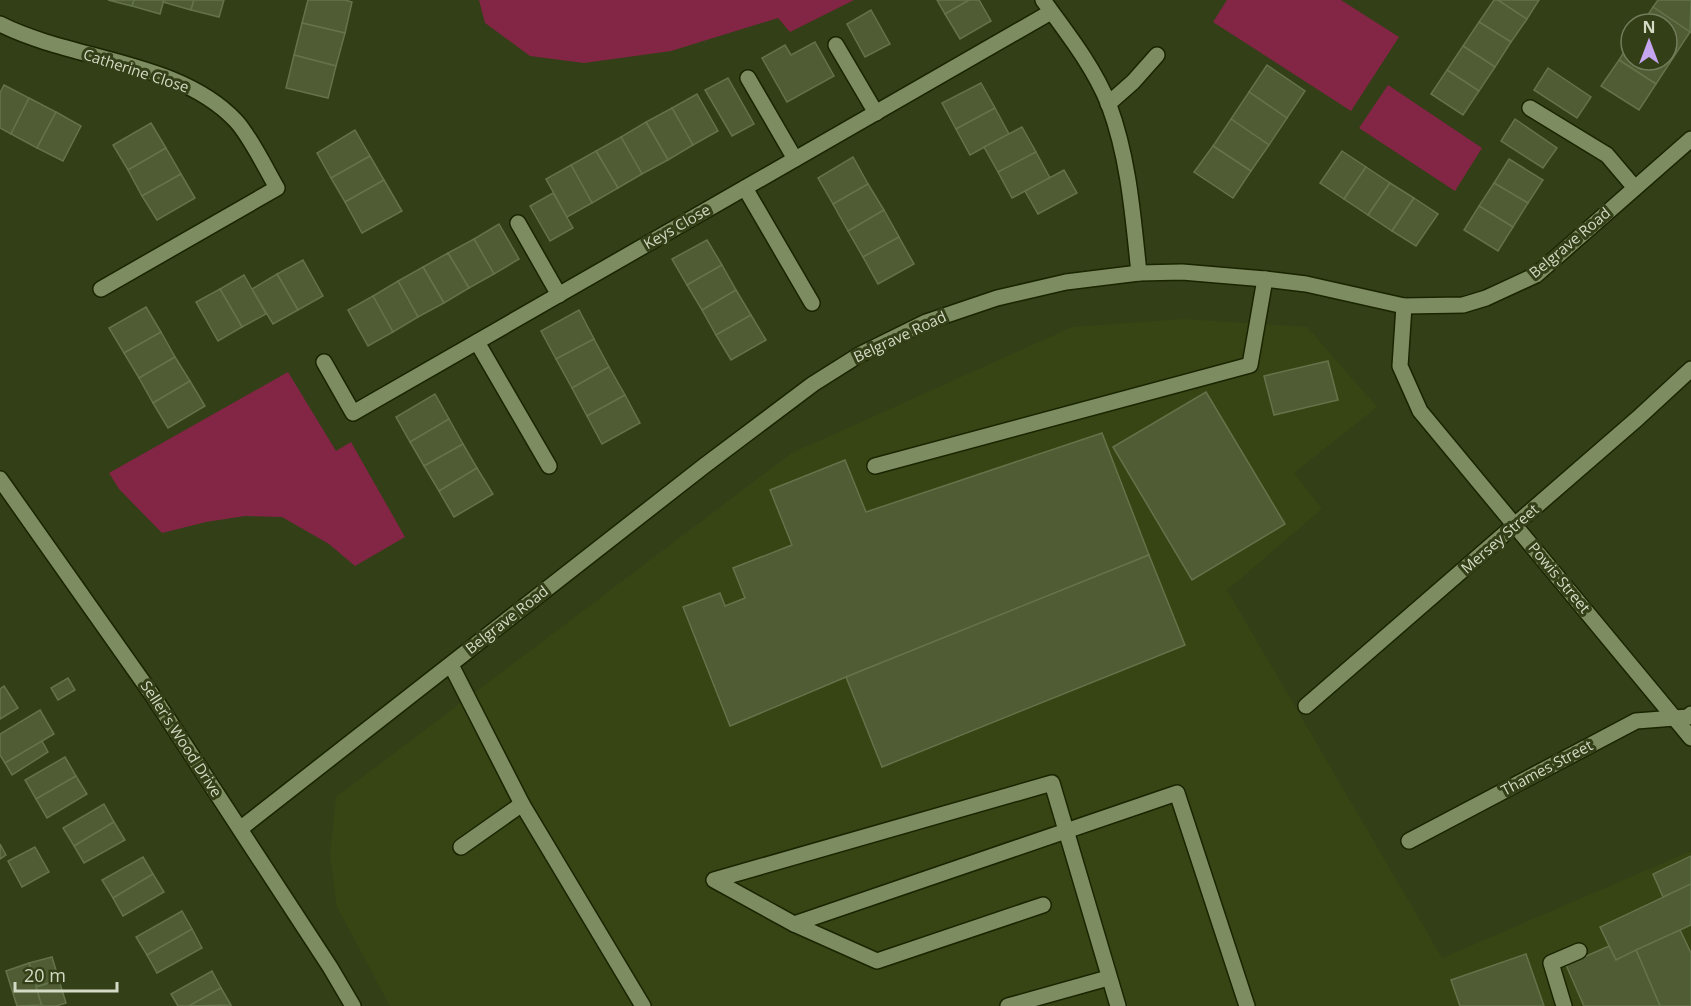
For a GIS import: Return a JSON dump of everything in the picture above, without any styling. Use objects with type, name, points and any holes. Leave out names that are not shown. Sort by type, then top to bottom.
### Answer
[{"type":"street","name":"Keys Close","points":[[324,362],[353,413],[876,113],[1047,6],[1082,54],[1108,104],[1120,141],[1130,194],[1139,273]]},
{"type":"street","name":"Catherine Close","points":[[0,24],[21,35],[158,75],[199,92],[217,104],[237,123],[277,188],[101,289]]},
{"type":"street","points":[[836,45],[876,113]]},
{"type":"street","points":[[1108,104],[1133,82],[1157,55]]},
{"type":"street","points":[[748,78],[795,159]]},
{"type":"street","points":[[1530,108],[1607,156],[1635,188]]},
{"type":"street","name":"Belgrave Road","points":[[240,830],[704,466],[813,384],[859,356],[926,322],[997,298],[1066,282],[1139,273],[1182,272],[1306,284],[1404,306],[1463,305],[1486,298],[1536,275],[1691,140]]},
{"type":"street","points":[[745,188],[812,303]]},
{"type":"street","points":[[518,223],[559,295]]},
{"type":"street","points":[[875,466],[1250,364],[1265,279]]},
{"type":"street","name":"Powis Street","points":[[1404,306],[1400,366],[1420,411],[1683,716],[1691,738]]},
{"type":"street","points":[[477,342],[549,466]]},
{"type":"street","name":"Mersey Street","points":[[1306,706],[1516,525],[1691,369]]},
{"type":"street","name":"Seller's Wood Drive","points":[[0,479],[153,696],[330,967],[353,1006]]},
{"type":"street","points":[[451,664],[522,804],[643,1006]]},
{"type":"street","name":"Thames Street","points":[[1409,841],[1636,721],[1683,716]]},
{"type":"street","points":[[1043,905],[877,961],[794,924],[714,880],[1052,783],[1118,1006]]},
{"type":"street","points":[[794,924],[1177,793],[1247,1006]]},
{"type":"street","points":[[461,847],[522,804]]},
{"type":"street","points":[[1564,1006],[1551,963],[1579,951]]},
{"type":"street","points":[[1008,1006],[1108,978]]},
{"type":"shaded area","points":[[479,0],[854,0],[790,32],[778,18],[671,51],[584,63],[530,56],[485,23]]},
{"type":"shaded area","points":[[1227,0],[1341,0],[1399,37],[1351,111],[1213,22]]},
{"type":"shaded area","points":[[1388,85],[1482,148],[1455,191],[1359,128]]},
{"type":"shaded area","points":[[1183,319],[1307,327],[1377,407],[1294,473],[1322,509],[1227,590],[1442,958],[1691,851],[1691,1006],[390,1006],[337,907],[330,856],[336,797],[792,453],[1072,327]]},
{"type":"shaded area","points":[[288,372],[336,451],[351,442],[405,537],[355,566],[329,544],[282,517],[245,516],[206,522],[162,533],[119,489],[109,473]]},
{"type":"building","points":[[108,0],[134,0],[132,6]]},
{"type":"building","points":[[134,0],[164,0],[160,14],[132,6]]},
{"type":"building","points":[[164,0],[194,0],[191,10],[163,2]]},
{"type":"building","points":[[194,0],[224,0],[219,17],[191,10]]},
{"type":"building","points":[[308,0],[352,2],[345,33],[302,23]]},
{"type":"building","points":[[937,0],[969,0],[945,14]]},
{"type":"building","points":[[969,0],[979,0],[991,21],[960,39],[945,14]]},
{"type":"building","points":[[1494,0],[1498,0],[1527,19],[1511,42],[1479,22]]},
{"type":"building","points":[[1498,0],[1539,0],[1527,19]]},
{"type":"building","points":[[1658,0],[1691,0],[1690,32],[1679,25],[1679,12],[1660,12],[1653,7]]},
{"type":"building","points":[[1653,7],[1660,12],[1650,12]]},
{"type":"building","points":[[871,10],[890,44],[865,57],[847,24]]},
{"type":"building","points":[[1479,22],[1511,42],[1495,67],[1463,46]]},
{"type":"building","points":[[302,23],[345,33],[336,66],[294,55]]},
{"type":"building","points":[[1679,25],[1690,32],[1679,49]]},
{"type":"building","points":[[815,42],[834,76],[787,102],[762,58],[785,45],[791,55]]},
{"type":"building","points":[[1463,46],[1495,67],[1479,91],[1447,70]]},
{"type":"building","points":[[294,55],[336,66],[328,98],[286,88]]},
{"type":"building","points":[[1619,60],[1619,72],[1638,72],[1656,84],[1639,110],[1601,86]]},
{"type":"building","points":[[1267,65],[1305,91],[1287,118],[1249,92]]},
{"type":"building","points":[[1548,68],[1591,97],[1577,118],[1534,90]]},
{"type":"building","points":[[1447,70],[1479,91],[1463,115],[1431,94]]},
{"type":"building","points":[[1638,72],[1664,72],[1656,84]]},
{"type":"building","points":[[728,78],[754,124],[732,136],[705,90]]},
{"type":"building","points":[[981,83],[995,108],[956,129],[942,103]]},
{"type":"building","points":[[4,85],[29,98],[11,134],[0,128],[0,93]]},
{"type":"building","points":[[1249,92],[1287,118],[1269,145],[1231,119]]},
{"type":"building","points":[[697,94],[718,131],[693,145],[672,108]]},
{"type":"building","points":[[29,98],[56,112],[37,148],[11,134]]},
{"type":"building","points":[[672,108],[693,145],[668,160],[646,122]]},
{"type":"building","points":[[995,108],[1009,134],[970,155],[956,129]]},
{"type":"building","points":[[56,112],[81,126],[63,161],[37,148]]},
{"type":"building","points":[[1231,119],[1269,145],[1251,171],[1213,146]]},
{"type":"building","points":[[1515,119],[1557,148],[1543,168],[1501,141]]},
{"type":"building","points":[[646,122],[668,160],[642,174],[621,137]]},
{"type":"building","points":[[151,123],[166,148],[128,170],[113,145]]},
{"type":"building","points":[[1022,127],[1036,152],[998,172],[984,147]]},
{"type":"building","points":[[355,130],[370,156],[331,178],[317,153]]},
{"type":"building","points":[[621,137],[642,174],[618,188],[596,151]]},
{"type":"building","points":[[1213,146],[1251,171],[1233,198],[1194,172]]},
{"type":"building","points":[[166,148],[181,174],[142,196],[128,170]]},
{"type":"building","points":[[596,151],[618,188],[592,203],[571,165]]},
{"type":"building","points":[[1342,151],[1366,167],[1344,199],[1320,183]]},
{"type":"building","points":[[1036,152],[1050,178],[1012,198],[998,172]]},
{"type":"building","points":[[370,156],[384,180],[345,202],[331,178]]},
{"type":"building","points":[[853,157],[868,184],[833,204],[818,178]]},
{"type":"building","points":[[1509,159],[1543,180],[1528,203],[1494,183]]},
{"type":"building","points":[[571,165],[592,203],[567,217],[546,179]]},
{"type":"building","points":[[1366,167],[1390,183],[1368,215],[1344,199]]},
{"type":"building","points":[[1064,170],[1077,193],[1038,214],[1025,191]]},
{"type":"building","points":[[181,174],[195,198],[157,220],[142,196]]},
{"type":"building","points":[[384,180],[402,211],[362,233],[345,202]]},
{"type":"building","points":[[1390,183],[1414,198],[1392,231],[1368,215]]},
{"type":"building","points":[[1494,183],[1528,203],[1513,227],[1479,206]]},
{"type":"building","points":[[868,184],[884,210],[848,231],[833,204]]},
{"type":"building","points":[[553,193],[573,228],[550,241],[530,206]]},
{"type":"building","points":[[1414,198],[1438,214],[1416,246],[1392,231]]},
{"type":"building","points":[[1479,206],[1513,227],[1498,251],[1464,230]]},
{"type":"building","points":[[884,210],[899,237],[863,257],[848,231]]},
{"type":"building","points":[[499,224],[519,259],[494,274],[474,239]]},
{"type":"building","points":[[899,237],[914,264],[878,284],[863,257]]},
{"type":"building","points":[[474,239],[494,274],[469,288],[448,253]]},
{"type":"building","points":[[707,240],[722,265],[687,285],[672,259]]},
{"type":"building","points":[[448,253],[469,288],[444,303],[423,267]]},
{"type":"building","points":[[303,260],[323,296],[298,310],[277,274]]},
{"type":"building","points":[[722,265],[736,290],[702,310],[687,285]]},
{"type":"building","points":[[423,267],[444,303],[418,317],[398,281]]},
{"type":"building","points":[[277,274],[298,310],[273,324],[252,289]]},
{"type":"building","points":[[244,275],[266,314],[242,327],[220,289]]},
{"type":"building","points":[[398,281],[418,317],[393,332],[373,296]]},
{"type":"building","points":[[220,289],[242,327],[218,341],[196,302]]},
{"type":"building","points":[[736,290],[751,315],[716,335],[702,310]]},
{"type":"building","points":[[373,296],[393,332],[368,346],[348,310]]},
{"type":"building","points":[[146,307],[161,332],[124,353],[109,328]]},
{"type":"building","points":[[579,310],[594,339],[556,359],[541,331]]},
{"type":"building","points":[[751,315],[766,340],[731,360],[716,335]]},
{"type":"building","points":[[161,332],[175,357],[139,378],[124,353]]},
{"type":"building","points":[[594,339],[609,367],[572,388],[556,359]]},
{"type":"building","points":[[175,357],[190,381],[153,403],[139,378]]},
{"type":"building","points":[[1328,361],[1338,400],[1274,415],[1264,376]]},
{"type":"building","points":[[609,367],[625,395],[587,416],[572,388]]},
{"type":"building","points":[[190,381],[205,406],[168,428],[153,403]]},
{"type":"building","points":[[1206,392],[1285,524],[1192,580],[1113,447]]},
{"type":"building","points":[[435,394],[449,419],[410,442],[396,417]]},
{"type":"building","points":[[625,395],[640,423],[602,444],[587,416]]},
{"type":"building","points":[[449,419],[463,444],[424,466],[410,442]]},
{"type":"building","points":[[1102,433],[1149,555],[730,726],[683,607],[720,593],[725,606],[745,598],[733,568],[792,545],[770,490],[845,460],[866,512]]},
{"type":"building","points":[[463,444],[477,468],[439,491],[424,466]]},
{"type":"building","points":[[477,468],[493,494],[454,517],[439,491]]},
{"type":"building","points":[[1149,555],[1185,645],[882,767],[846,677]]},
{"type":"building","points":[[68,678],[75,690],[58,700],[51,688]]},
{"type":"building","points":[[4,686],[18,708],[0,719],[0,689]]},
{"type":"building","points":[[40,710],[54,734],[5,763],[0,755],[0,734]]},
{"type":"building","points":[[42,741],[48,752],[12,775],[5,763]]},
{"type":"building","points":[[65,757],[76,776],[36,799],[25,780]]},
{"type":"building","points":[[76,776],[87,794],[47,818],[36,799]]},
{"type":"building","points":[[104,804],[114,822],[74,846],[63,828]]},
{"type":"building","points":[[114,822],[125,840],[84,863],[74,846]]},
{"type":"building","points":[[0,844],[6,855],[0,859]]},
{"type":"building","points":[[35,847],[49,872],[22,887],[8,861]]},
{"type":"building","points":[[1691,856],[1691,884],[1663,897],[1653,874]]},
{"type":"building","points":[[143,857],[153,874],[113,898],[102,880]]},
{"type":"building","points":[[153,874],[164,892],[123,916],[113,898]]},
{"type":"building","points":[[1691,884],[1691,925],[1616,960],[1600,927]]},
{"type":"building","points":[[182,911],[192,929],[147,955],[136,937]]},
{"type":"building","points":[[192,929],[202,948],[157,973],[147,955]]},
{"type":"building","points":[[1680,930],[1691,953],[1691,1006],[1660,1006],[1636,950]]},
{"type":"building","points":[[1609,946],[1616,960],[1636,950],[1660,1006],[1584,1006],[1566,965]]},
{"type":"building","points":[[1526,954],[1544,1006],[1460,1006],[1451,980]]},
{"type":"building","points":[[52,957],[59,980],[36,987],[29,963]]},
{"type":"building","points":[[29,963],[42,1005],[17,1006],[6,971]]},
{"type":"building","points":[[212,971],[221,988],[189,1006],[178,1006],[171,994]]},
{"type":"building","points":[[59,980],[66,1003],[42,1006],[36,987]]},
{"type":"building","points":[[221,988],[231,1005],[189,1006]]}]
